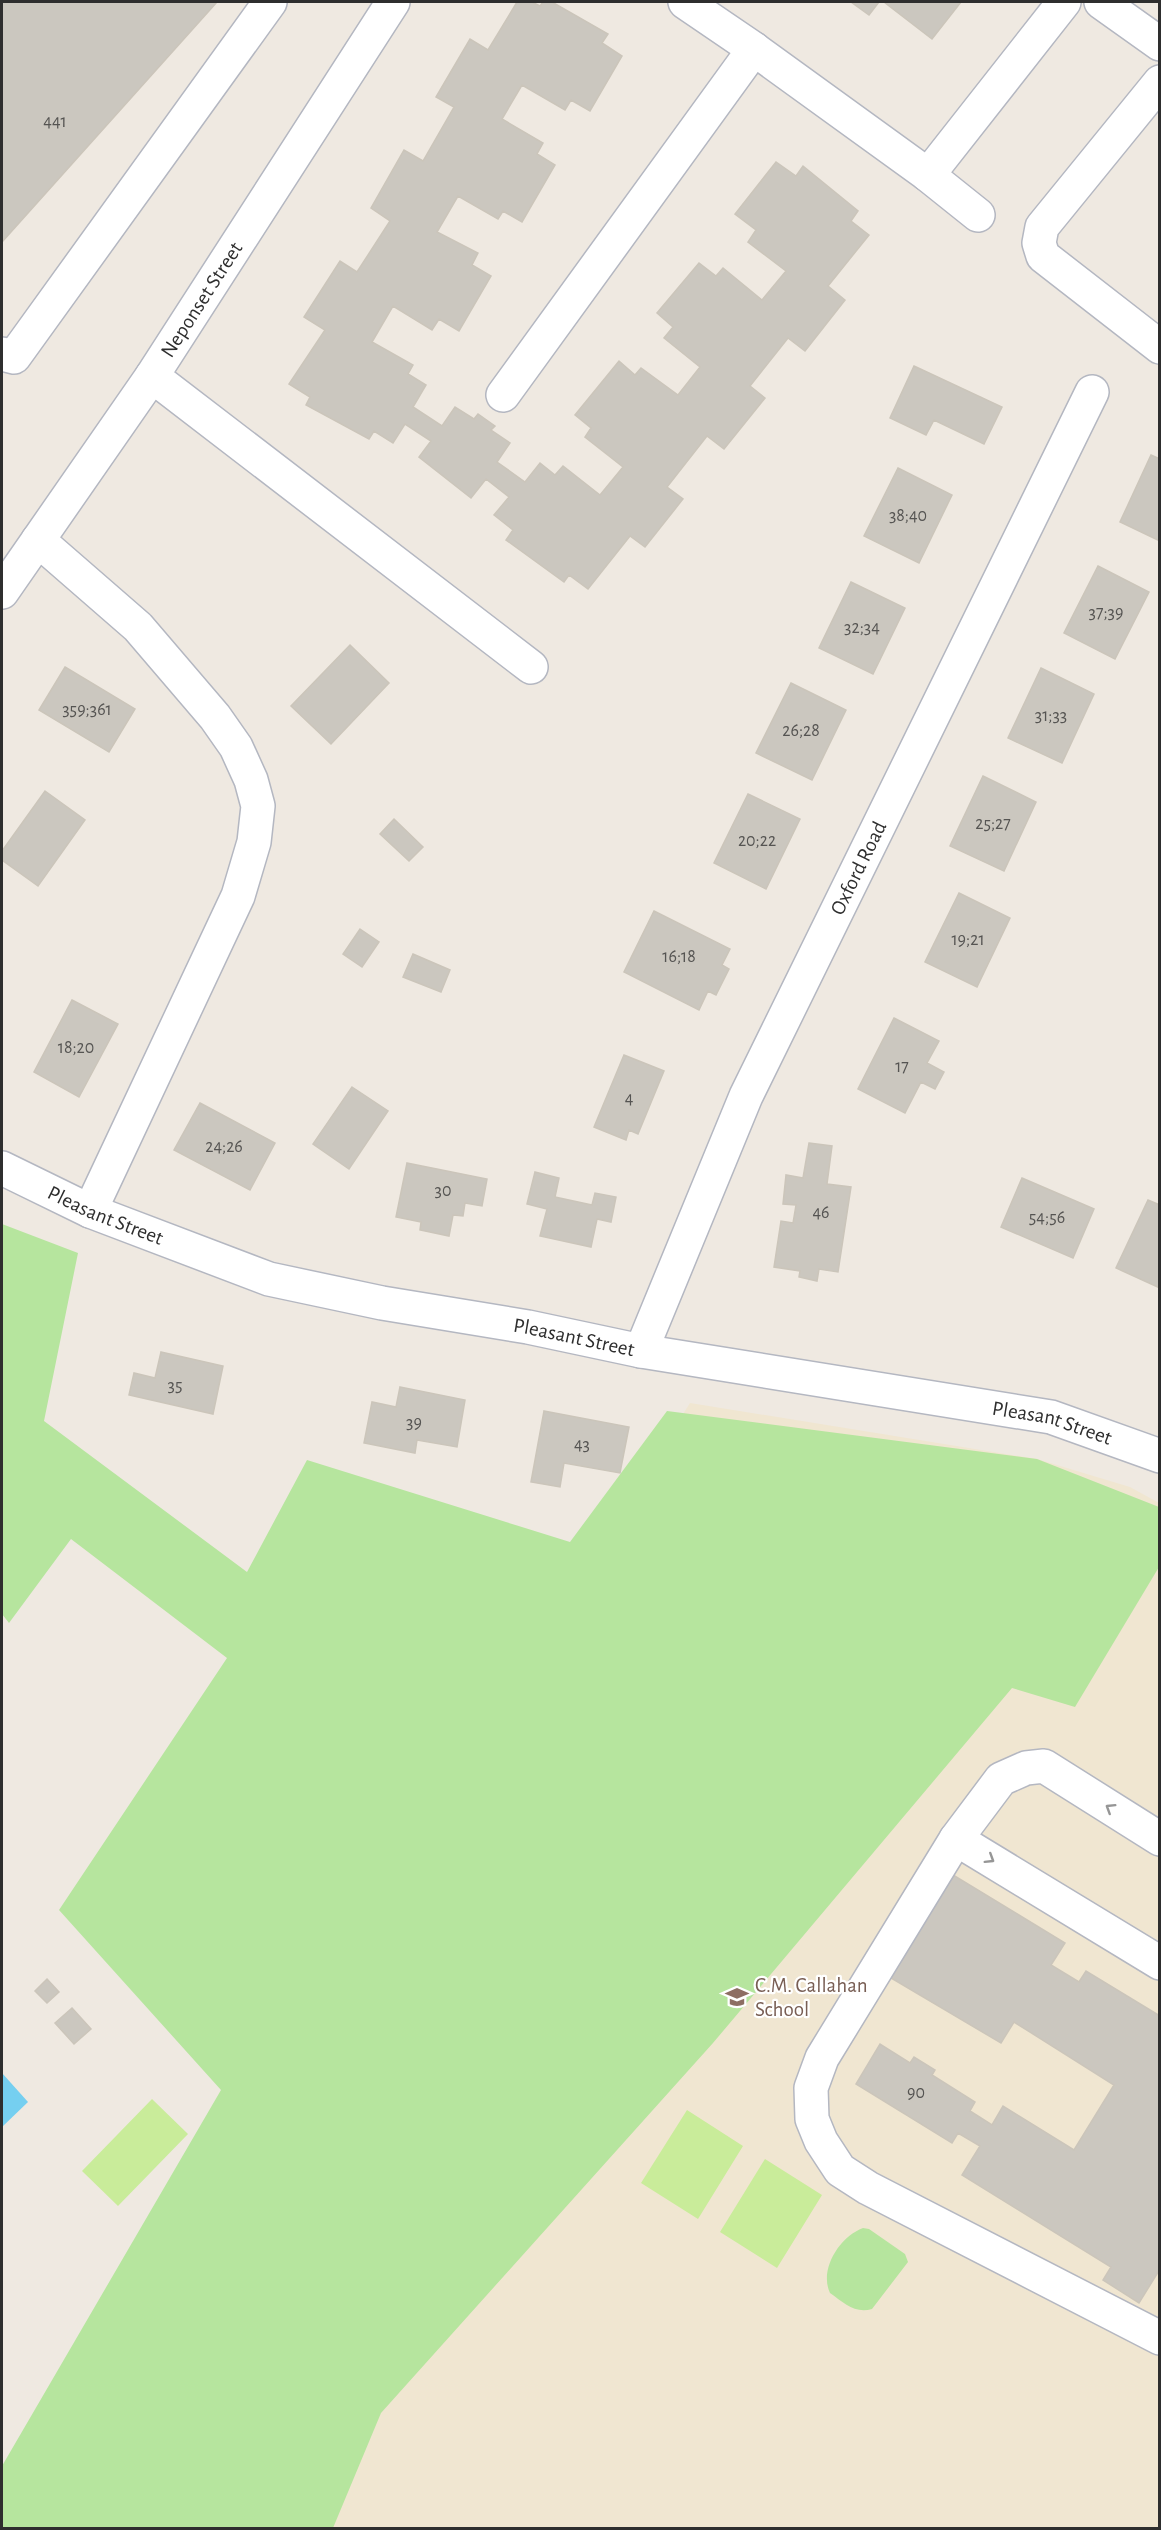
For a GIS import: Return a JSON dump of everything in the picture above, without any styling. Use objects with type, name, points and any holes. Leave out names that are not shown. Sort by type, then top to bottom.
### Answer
[{"type":"street","points":[[2,354],[14,357],[270,2]]},
{"type":"street","name":"Neponset Street","points":[[2,592],[152,376],[393,2]]},
{"type":"street","points":[[685,2],[928,175],[978,215]]},
{"type":"street","points":[[928,175],[1064,2]]},
{"type":"street","points":[[1101,2],[1160,44]]},
{"type":"street","points":[[503,395],[754,49]]},
{"type":"street","points":[[1160,82],[1042,227],[1039,243],[1043,256],[1160,347]]},
{"type":"street","points":[[152,376],[531,667]]},
{"type":"street","name":"Oxford Road","points":[[641,1351],[746,1096],[1092,393]]},
{"type":"street","points":[[38,540],[138,627],[215,717],[236,747],[251,780],[258,806],[254,842],[238,896],[90,1211]]},
{"type":"street","name":"Pleasant Street","points":[[2,1168],[90,1211],[269,1279],[382,1303],[528,1327],[641,1351],[1050,1418],[1160,1456]]},
{"type":"street","points":[[1160,1839],[1044,1766],[1026,1768],[1001,1779],[956,1839],[822,2058],[812,2088],[812,2119],[821,2141],[840,2170],[868,2188],[1160,2338]]},
{"type":"street","points":[[956,1839],[1160,1963]]},
{"type":"shaded area","name":"C.M. Callahan School","points":[[690,1403],[1037,1459],[1130,1487],[1159,1503],[1159,2528],[2,2528],[2,2492]]},
{"type":"green space","points":[[2,1224],[78,1253],[44,1421],[247,1572],[307,1460],[570,1542],[667,1411],[1037,1459],[1159,1507],[1159,1567],[1075,1707],[1012,1688],[713,2043],[381,2413],[333,2528],[2,2528],[2,2466],[221,2090],[59,1910],[227,1658],[71,1539],[9,1623],[2,1614]]},
{"type":"green space","points":[[152,2099],[188,2134],[118,2206],[82,2171]]},
{"type":"green space","points":[[687,2110],[743,2146],[698,2219],[641,2183]]},
{"type":"green space","points":[[765,2159],[822,2195],[777,2268],[720,2232]]},
{"type":"green space","points":[[863,2228],[869,2229],[905,2254],[908,2262],[872,2309],[860,2310],[845,2304],[830,2293],[827,2274],[833,2255],[839,2246],[854,2232]]},
{"type":"water","points":[[2,2073],[28,2102],[2,2127]]},
{"type":"building","points":[[2,2],[217,2],[2,242]]},
{"type":"building","points":[[517,2],[532,2],[540,6],[543,2],[552,2],[608,34],[602,43],[622,56],[590,111],[571,100],[565,110],[522,85],[502,119],[543,143],[537,154],[555,165],[522,222],[503,211],[498,219],[458,196],[437,232],[478,253],[472,265],[491,276],[459,331],[439,319],[432,330],[393,306],[372,342],[413,365],[408,374],[426,385],[413,407],[442,426],[455,407],[474,419],[478,414],[495,426],[491,430],[510,443],[497,462],[525,482],[540,463],[555,475],[563,466],[600,495],[623,467],[585,437],[591,428],[575,415],[619,361],[635,375],[641,368],[678,395],[700,367],[664,338],[673,327],[657,313],[699,263],[716,276],[723,268],[762,300],[786,271],[748,242],[756,230],[735,214],[776,162],[796,176],[803,166],[858,211],[851,221],[869,235],[828,286],[845,300],[805,351],[788,338],[750,386],[765,398],[724,449],[707,436],[667,487],[683,499],[645,547],[630,536],[588,589],[569,575],[564,582],[506,540],[513,530],[494,515],[509,497],[486,479],[471,498],[419,457],[431,441],[405,424],[393,443],[374,431],[369,439],[306,405],[310,397],[289,384],[325,330],[304,317],[340,261],[357,272],[390,221],[371,208],[404,150],[423,161],[454,107],[436,97],[470,39],[488,50]]},
{"type":"building","points":[[851,2],[879,2],[869,15]]},
{"type":"building","points":[[884,2],[961,2],[932,39]]},
{"type":"building","points":[[914,366],[1002,407],[984,444],[934,420],[926,435],[890,418]]},
{"type":"building","points":[[1151,455],[1160,459],[1160,541],[1120,522]]},
{"type":"building","points":[[898,468],[952,495],[919,563],[864,536]]},
{"type":"building","points":[[1098,566],[1149,592],[1115,659],[1064,633]]},
{"type":"building","points":[[851,582],[905,608],[873,674],[819,648]]},
{"type":"building","points":[[350,645],[389,683],[331,744],[291,706]]},
{"type":"building","points":[[65,667],[135,709],[109,752],[39,710]]},
{"type":"building","points":[[1041,668],[1094,694],[1062,763],[1008,738]]},
{"type":"building","points":[[791,683],[846,710],[812,780],[756,753]]},
{"type":"building","points":[[983,776],[1036,802],[1004,871],[950,846]]},
{"type":"building","points":[[45,791],[85,820],[38,886],[2,860],[2,851]]},
{"type":"building","points":[[748,794],[800,819],[766,889],[714,863]]},
{"type":"building","points":[[394,819],[423,847],[409,861],[380,834]]},
{"type":"building","points":[[959,893],[1010,918],[977,987],[925,962]]},
{"type":"building","points":[[654,911],[730,949],[722,965],[729,969],[716,995],[708,991],[699,1010],[624,972]]},
{"type":"building","points":[[360,929],[379,942],[362,967],[343,954]]},
{"type":"building","points":[[413,954],[450,970],[441,992],[403,977]]},
{"type":"building","points":[[72,1000],[118,1024],[79,1097],[34,1072]]},
{"type":"building","points":[[894,1018],[939,1041],[927,1063],[944,1072],[935,1089],[921,1082],[905,1113],[858,1089]]},
{"type":"building","points":[[624,1055],[664,1071],[638,1134],[629,1130],[626,1140],[594,1127]]},
{"type":"building","points":[[352,1087],[388,1111],[349,1169],[313,1144]]},
{"type":"building","points":[[200,1103],[275,1143],[250,1190],[174,1150]]},
{"type":"building","points":[[809,1143],[832,1146],[827,1184],[851,1187],[838,1272],[819,1269],[817,1281],[799,1277],[800,1271],[774,1267],[781,1221],[793,1223],[796,1205],[783,1204],[786,1175],[803,1178]]},
{"type":"building","points":[[407,1163],[487,1179],[482,1206],[465,1203],[463,1216],[453,1215],[449,1236],[420,1230],[421,1222],[396,1217]]},
{"type":"building","points":[[535,1172],[559,1178],[555,1197],[592,1205],[595,1193],[616,1197],[611,1222],[597,1219],[591,1247],[540,1236],[547,1209],[527,1204]]},
{"type":"building","points":[[1022,1178],[1094,1209],[1073,1258],[1001,1227]]},
{"type":"building","points":[[1148,1200],[1160,1205],[1160,1288],[1116,1268]]},
{"type":"building","points":[[161,1352],[223,1366],[213,1414],[129,1395],[134,1373],[155,1378]]},
{"type":"building","points":[[400,1387],[465,1400],[457,1447],[417,1440],[415,1453],[364,1443],[372,1402],[396,1407]]},
{"type":"building","points":[[544,1411],[629,1427],[620,1473],[564,1463],[560,1487],[531,1482]]},
{"type":"building","points":[[953,1875],[1065,1943],[1051,1965],[1079,1982],[1086,1971],[1160,2016],[1160,2269],[1139,2303],[1103,2280],[1111,2267],[962,2175],[980,2146],[958,2133],[952,2143],[856,2084],[880,2044],[910,2063],[914,2057],[935,2070],[932,2075],[975,2102],[970,2111],[992,2125],[1003,2106],[1074,2150],[1114,2085],[1014,2022],[1001,2043],[891,1978]]},
{"type":"building","points":[[47,1979],[59,1992],[47,2003],[35,1991]]},
{"type":"building","points":[[72,2008],[91,2029],[74,2044],[55,2023]]},
{"type":"place","name":"C.M. Callahan School","points":[[737,1997]]}]
